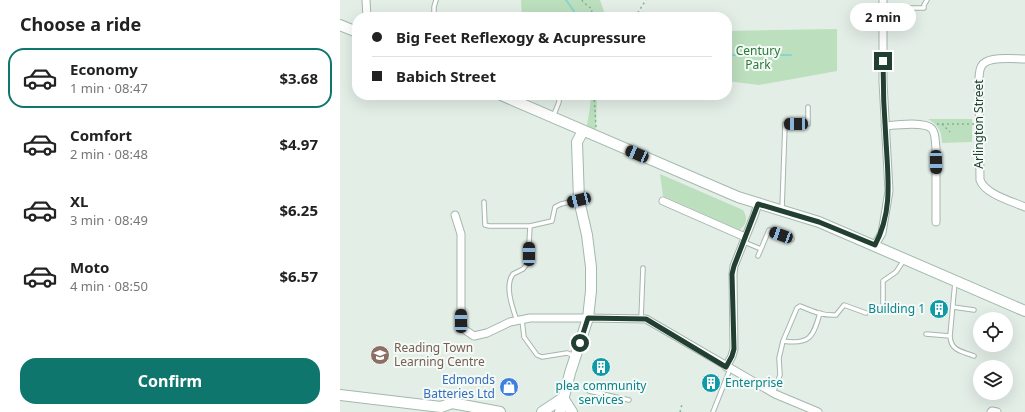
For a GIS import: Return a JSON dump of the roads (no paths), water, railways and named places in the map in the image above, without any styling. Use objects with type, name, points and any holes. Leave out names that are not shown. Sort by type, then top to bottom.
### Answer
[{"type":"main road","points":[[340,25],[352,30]]},
{"type":"main road","points":[[512,100],[720,190],[758,204],[819,222],[1025,311]]},
{"type":"main road","points":[[560,412],[588,318],[591,291],[591,267],[587,235],[579,200],[577,142],[582,131]]},
{"type":"main road","points":[[340,395],[444,409],[452,403],[500,412]]},
{"type":"main road","points":[[542,412],[563,398]]},
{"type":"main road","points":[[563,398],[572,412]]},
{"type":"street","points":[[366,0],[367,12]]},
{"type":"street","points":[[875,245],[882,233],[889,191],[883,82],[883,4]]},
{"type":"street","name":"Arlington Street","points":[[1025,59],[996,59],[982,64],[980,72],[979,124],[979,175],[981,184],[991,192],[1025,207]]},
{"type":"street","points":[[885,126],[920,125],[931,129],[935,137],[936,222]]},
{"type":"street","points":[[663,201],[744,239]]},
{"type":"street","points":[[728,368],[734,349],[732,274],[735,262],[758,204]]},
{"type":"street","points":[[455,215],[461,234],[461,321],[464,330],[474,336],[488,333],[510,322],[530,318],[646,319],[773,393],[818,412]]},
{"type":"street","points":[[991,412],[992,410],[997,412]]},
{"type":"lane","points":[[434,12],[436,0]]},
{"type":"lane","points":[[883,4],[924,8],[927,0]]},
{"type":"lane","points":[[553,118],[559,100]]},
{"type":"lane","points":[[782,211],[785,124],[808,124],[808,107]]},
{"type":"lane","points":[[484,202],[485,225],[530,226],[552,221],[554,207],[579,200]]},
{"type":"lane","points":[[530,226],[528,263],[523,269],[513,274],[510,282],[511,305],[520,321],[524,337],[537,355],[542,357],[567,354],[576,356]]},
{"type":"lane","points":[[758,256],[769,230],[792,239]]},
{"type":"lane","points":[[744,239],[761,249]]},
{"type":"lane","points":[[883,303],[883,281],[896,272],[904,259]]},
{"type":"lane","points":[[641,319],[643,268]]},
{"type":"lane","points":[[955,281],[950,336],[951,344],[954,348],[974,356]]},
{"type":"lane","points":[[773,393],[780,375],[779,358],[783,341],[797,308],[800,306],[820,313],[836,315],[844,305],[866,313]]},
{"type":"lane","points":[[953,307],[974,310]]},
{"type":"lane","points":[[783,341],[795,343],[810,338],[814,332],[820,313]]},
{"type":"lane","points":[[926,334],[950,336]]},
{"type":"lane","points":[[713,412],[728,368]]},
{"type":"lane","points":[[589,391],[629,400]]},
{"type":"waterway","points":[[566,0],[574,12]]},
{"type":"waterway","points":[[732,55],[791,55]]},
{"type":"place","name":"Building 1","points":[[939,309]]},
{"type":"place","name":"Reading Town Learning Centre","points":[[380,355]]},
{"type":"place","name":"plea community services","points":[[601,367]]},
{"type":"place","name":"Enterprise","points":[[711,383]]},
{"type":"place","name":"Edmonds Batteries Ltd","points":[[509,387]]},
{"type":"park label","name":"Century Park","points":[[758,58]]}]
